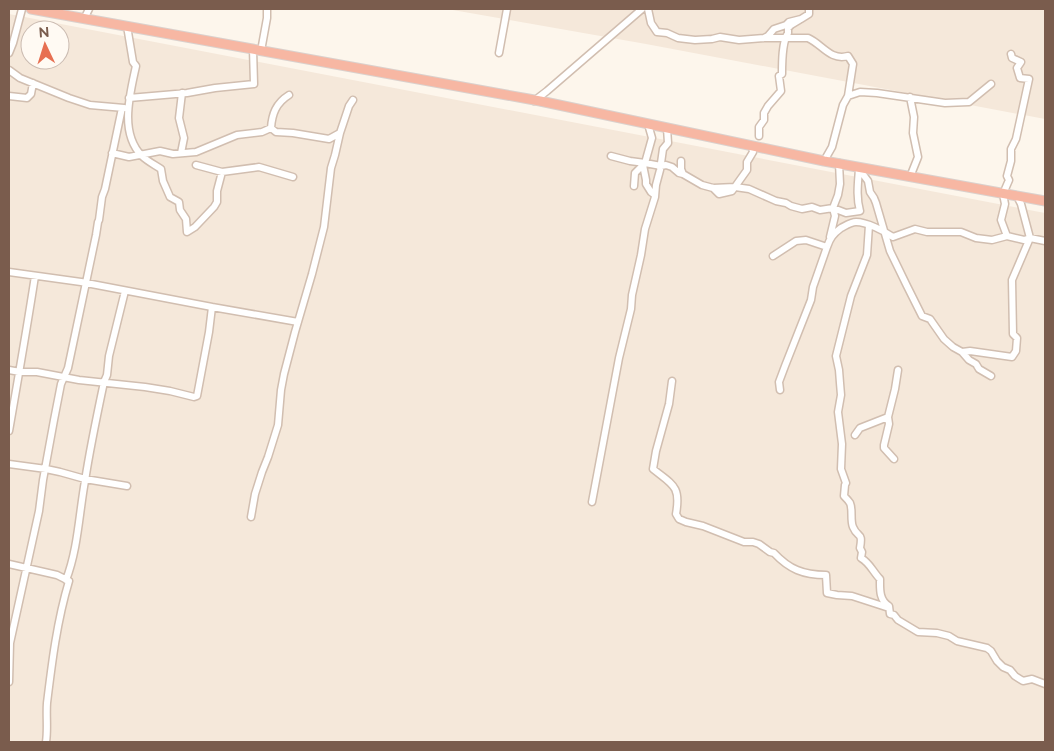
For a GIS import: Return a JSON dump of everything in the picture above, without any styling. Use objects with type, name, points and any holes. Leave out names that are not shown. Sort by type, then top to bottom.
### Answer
[{"type":"highway","points":[[31,9],[534,101],[856,168],[1045,201]]},
{"type":"street","points":[[9,53],[22,9]]},
{"type":"street","points":[[84,19],[89,9]]},
{"type":"street","points":[[129,98],[254,84],[257,50],[267,18],[267,9]]},
{"type":"street","points":[[499,53],[507,9]]},
{"type":"street","points":[[534,101],[547,92],[642,9]]},
{"type":"street","points":[[648,9],[651,23],[657,32],[666,33],[678,38],[712,39],[720,37],[739,40],[808,38],[828,53],[835,56],[848,56],[854,64],[848,96],[843,105],[832,147],[824,161]]},
{"type":"street","points":[[759,136],[759,127],[764,120],[764,114],[768,106],[781,91],[779,76],[782,74],[784,38],[788,33],[788,28],[809,14],[809,9]]},
{"type":"street","points":[[764,38],[774,29],[801,19]]},
{"type":"street","points":[[9,682],[10,643],[40,511],[61,384],[69,361],[112,153],[129,98],[136,66],[133,62],[127,26]]},
{"type":"street","points":[[1007,236],[1001,220],[1005,204],[1003,194],[1009,180],[1007,176],[1011,161],[1011,148],[1016,139],[1029,79],[1020,78],[1017,68],[1021,62],[1012,58],[1011,54]]},
{"type":"street","points":[[9,70],[20,78],[90,105],[125,108]]},
{"type":"street","points":[[9,96],[27,98],[33,83]]},
{"type":"street","points":[[848,96],[860,92],[868,92],[945,103],[969,102],[991,84]]},
{"type":"street","points":[[181,153],[184,138],[179,118],[182,93]]},
{"type":"street","points":[[271,128],[272,117],[278,104],[289,95]]},
{"type":"street","points":[[910,97],[914,117],[913,133],[918,157],[910,177]]},
{"type":"street","points":[[251,517],[260,479],[278,425],[284,374],[324,227],[331,168],[348,106],[353,100]]},
{"type":"street","points":[[125,108],[130,137],[141,155],[161,169],[163,181],[170,197],[179,202],[180,210],[186,219],[188,232],[195,227],[217,202],[217,191],[222,172]]},
{"type":"street","points":[[634,186],[634,173],[642,165],[652,138],[648,124]]},
{"type":"street","points":[[112,153],[129,157],[160,151],[173,154],[196,152],[236,135],[262,132],[271,128]]},
{"type":"street","points":[[271,128],[276,132],[329,139],[340,133]]},
{"type":"street","points":[[592,502],[619,358],[631,309],[645,229],[655,195],[663,148],[668,143],[667,128]]},
{"type":"street","points":[[736,187],[747,170],[747,162],[753,152],[752,146]]},
{"type":"street","points":[[611,156],[642,165],[666,165],[702,185],[713,188],[736,187],[748,189],[776,201],[802,209],[812,206],[820,210],[833,208],[846,213],[860,211],[857,201],[856,168]]},
{"type":"street","points":[[681,161],[683,174]]},
{"type":"street","points":[[780,390],[779,382],[811,300],[813,287],[830,237],[835,216],[833,208],[840,184],[839,163]]},
{"type":"street","points":[[196,165],[222,172],[258,167],[293,177]]},
{"type":"street","points":[[642,165],[646,184],[655,195]]},
{"type":"street","points":[[856,168],[868,181],[890,251],[922,316],[930,319],[944,339],[953,347],[962,352],[979,369],[991,376]]},
{"type":"street","points":[[962,352],[1012,357],[1016,351],[1017,338],[1013,334],[1012,280],[1030,238],[1017,196]]},
{"type":"street","points":[[830,237],[846,225],[856,222],[869,225],[893,237],[915,229],[928,232],[961,232],[976,238],[992,240],[1007,236],[1024,240],[1030,238],[1045,241]]},
{"type":"street","points":[[869,225],[867,256],[852,296],[836,356],[841,395],[838,412],[842,444],[841,469],[846,483],[844,485],[844,496],[851,504],[852,525],[860,536],[861,558],[866,560],[873,568],[875,575],[880,579],[880,593],[890,608],[890,614],[894,615],[898,620],[918,632],[937,633],[949,636],[957,641],[987,648],[991,651],[997,662],[1022,681],[1032,679],[1045,684]]},
{"type":"street","points":[[773,256],[796,241],[806,240],[827,247]]},
{"type":"street","points":[[9,272],[86,283],[212,308],[298,322]]},
{"type":"street","points":[[9,431],[35,276]]},
{"type":"street","points":[[66,580],[74,552],[85,479],[107,375],[109,356],[125,291]]},
{"type":"street","points":[[9,370],[37,372],[64,378],[162,390],[194,397],[197,396],[212,308]]},
{"type":"street","points":[[894,459],[884,447],[898,370]]},
{"type":"street","points":[[672,381],[669,404],[658,442],[653,469],[672,484],[676,490],[678,501],[676,514],[679,519],[744,542],[759,544],[770,552],[774,552],[781,561],[788,563],[792,568],[802,573],[826,576],[827,593],[852,596],[890,608]]},
{"type":"street","points":[[855,435],[860,428],[888,417]]},
{"type":"street","points":[[9,464],[46,468],[85,479],[127,486]]},
{"type":"street","points":[[9,564],[57,575],[69,581],[51,663],[46,742]]},
{"type":"shaded area","points":[[447,9],[1045,9],[1045,119],[646,44]]},
{"type":"shaded area","points":[[9,14],[40,20],[20,20],[20,70],[70,70],[70,26],[1045,213],[1045,742],[9,742]]}]
